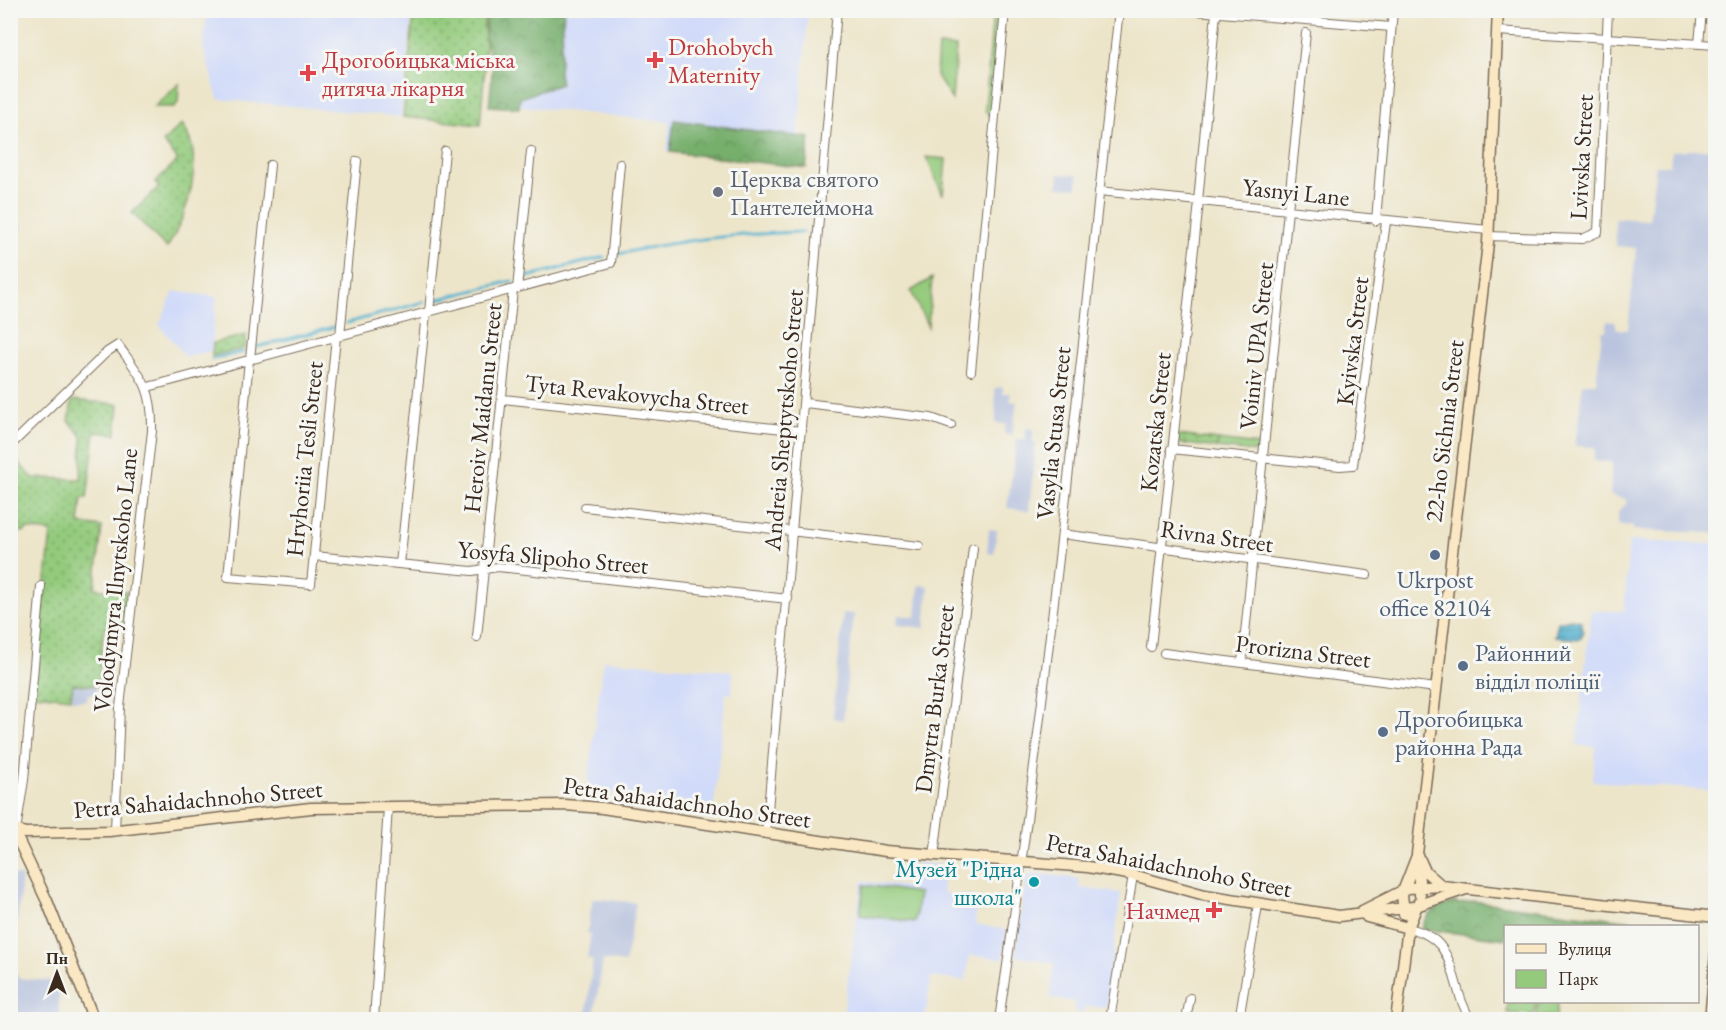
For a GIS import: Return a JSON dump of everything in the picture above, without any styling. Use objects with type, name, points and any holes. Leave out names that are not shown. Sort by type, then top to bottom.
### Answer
[{"type":"main road","name":"22-ho Sichnia Street","points":[[1417,854],[1488,233],[1498,10]]},
{"type":"main road","name":"Petra Sahaidachnoho Street","points":[[13,828],[25,833],[115,831],[310,808],[565,805],[934,856],[1022,860],[1133,876],[1184,891],[1258,905],[1352,916]]},
{"type":"main road","points":[[13,828],[94,1020]]},
{"type":"main road","points":[[1417,854],[1425,872],[1442,886]]},
{"type":"main road","points":[[1396,1020],[1408,928],[1409,896],[1417,854]]},
{"type":"main road","points":[[1409,896],[1417,854]]},
{"type":"main road","points":[[1352,916],[1442,886],[1716,917]]},
{"type":"main road","points":[[1352,916],[1409,896],[1466,889]]},
{"type":"main road","points":[[1352,916],[1386,920],[1408,928]]},
{"type":"main road","points":[[1710,1020],[1716,953]]},
{"type":"street","name":"Andreia Sheptytskoho Street","points":[[766,832],[788,600],[837,10]]},
{"type":"street","points":[[971,371],[1005,10]]},
{"type":"street","name":"Vasylia Stusa Street","points":[[999,1020],[1022,860],[1062,534],[1119,10]]},
{"type":"street","points":[[1183,10],[1281,15],[1392,27]]},
{"type":"street","points":[[1376,221],[1393,10]]},
{"type":"street","name":"Lvivska Street","points":[[1488,233],[1582,239],[1598,232],[1608,10]]},
{"type":"street","points":[[1699,44],[1702,10]]},
{"type":"street","name":"Kozatska Street","points":[[1151,647],[1216,13]]},
{"type":"street","points":[[1497,31],[1716,45]]},
{"type":"street","name":"Voiniv UPA Street","points":[[1242,663],[1306,33]]},
{"type":"street","points":[[400,564],[445,151]]},
{"type":"street","name":"Heroiv Maidanu Street","points":[[477,637],[531,151]]},
{"type":"street","name":"Hryhoriia Tesli Street","points":[[250,359],[228,577],[311,584],[357,161]]},
{"type":"street","points":[[148,387],[611,263],[620,164]]},
{"type":"street","points":[[250,359],[270,165]]},
{"type":"street","name":"Yasnyi Lane","points":[[1099,191],[1488,233]]},
{"type":"street","name":"Kyivska Street","points":[[1264,459],[1353,465],[1386,222]]},
{"type":"street","name":"Volodymyra Ilnytskoho Lane","points":[[10,446],[106,352],[118,345],[148,387],[152,431],[120,707],[115,831]]},
{"type":"street","name":"Tyta Revakovycha Street","points":[[503,399],[802,431]]},
{"type":"street","points":[[805,402],[931,418],[951,425]]},
{"type":"street","points":[[1171,449],[1264,459]]},
{"type":"street","points":[[585,507],[919,546]]},
{"type":"street","name":"Rivna Street","points":[[1062,534],[1367,575]]},
{"type":"street","name":"Dmytra Burka Street","points":[[934,856],[973,548]]},
{"type":"street","name":"Yosyfa Slipoho Street","points":[[314,556],[472,571],[498,567],[788,600]]},
{"type":"street","points":[[13,828],[23,790],[41,586]]},
{"type":"street","name":"Prorizna Street","points":[[1164,653],[1436,688]]},
{"type":"street","points":[[374,1020],[388,807]]},
{"type":"street","points":[[1110,1020],[1133,876]]},
{"type":"street","points":[[1239,1020],[1258,905]]},
{"type":"street","points":[[1408,928],[1432,940],[1446,954],[1471,1020]]},
{"type":"street","points":[[1186,1020],[1190,998]]},
{"type":"shaded area","name":"Дрогобицька міська дитяча лікарня","points":[[207,11],[412,11],[401,117],[218,99],[203,47]]},
{"type":"shaded area","name":"Drohobych Maternity","points":[[510,11],[814,11],[814,15],[808,15],[795,167],[667,152],[669,122],[502,104]]},
{"type":"shaded area","points":[[1715,144],[1715,533],[1633,530],[1633,526],[1618,525],[1618,512],[1626,504],[1626,499],[1610,495],[1612,462],[1594,461],[1595,447],[1575,446],[1583,383],[1596,383],[1602,331],[1606,331],[1607,321],[1615,322],[1617,329],[1628,330],[1636,248],[1616,246],[1615,218],[1649,220],[1656,165],[1670,165],[1672,151],[1707,149]]},
{"type":"shaded area","points":[[1059,174],[1078,175],[1077,188],[1058,187]]},
{"type":"shaded area","points":[[11,213],[23,226],[11,241]]},
{"type":"shaded area","points":[[174,291],[217,297],[211,351],[186,357],[159,325]]},
{"type":"shaded area","points":[[1003,387],[1003,393],[1011,393],[1010,401],[1017,402],[1012,435],[1004,434],[1005,424],[996,423],[995,388]]},
{"type":"shaded area","points":[[1026,428],[1034,429],[1032,442],[1036,442],[1029,511],[1007,508],[1017,439],[1025,439]]},
{"type":"shaded area","points":[[989,529],[997,530],[994,554],[987,553]]},
{"type":"shaded area","points":[[1629,541],[1715,544],[1715,791],[1592,781],[1596,747],[1577,745],[1591,611],[1624,611]]},
{"type":"shaded area","points":[[919,585],[929,586],[925,628],[897,625],[898,615],[916,617]]},
{"type":"shaded area","points":[[843,613],[854,614],[843,720],[833,718]]},
{"type":"shaded area","points":[[603,660],[730,671],[733,674],[732,694],[726,693],[714,806],[587,790]]},
{"type":"shaded area","points":[[73,685],[97,687],[96,694],[88,694],[87,701],[72,700]]},
{"type":"shaded area","points":[[915,863],[945,865],[942,893],[977,897],[975,924],[1007,930],[1003,959],[969,955],[966,981],[931,977],[925,1019],[842,1020],[862,881],[909,887],[913,881]]},
{"type":"shaded area","points":[[1032,873],[1080,879],[1079,888],[1121,893],[1106,1008],[1085,1006],[1083,1013],[1074,1011],[1075,1002],[1050,998],[1054,963],[1015,956],[1026,877]]},
{"type":"shaded area","points":[[11,875],[22,876],[12,973],[18,974],[18,978],[59,982],[59,1019],[11,1019]]},
{"type":"shaded area","points":[[593,898],[636,903],[625,963],[603,960],[594,1017],[586,1016],[593,960],[587,958],[591,934],[587,933]]},
{"type":"shaded area","points":[[1699,948],[1704,948],[1700,982]]},
{"type":"green space","points":[[414,11],[483,11],[486,56],[480,125],[403,117]]},
{"type":"green space","points":[[486,11],[564,11],[559,73],[561,84],[520,98],[519,108],[489,106],[493,64],[485,38]]},
{"type":"green space","points":[[993,13],[1002,14],[992,118],[985,110]]},
{"type":"green space","points":[[938,46],[956,47],[952,100],[936,75]]},
{"type":"green space","points":[[179,84],[178,103],[174,107],[154,107]]},
{"type":"green space","points":[[674,120],[810,138],[806,168],[670,152]]},
{"type":"green space","points":[[182,124],[189,138],[194,170],[187,204],[167,248],[132,213],[159,187],[155,182],[178,160],[163,142]]},
{"type":"green space","points":[[926,157],[946,159],[943,195]]},
{"type":"green space","points":[[932,278],[928,327],[911,291]]},
{"type":"green space","points":[[246,335],[245,348],[212,356],[213,343]]},
{"type":"green space","points":[[72,400],[119,404],[116,434],[95,432],[87,498],[82,498],[79,524],[102,527],[95,588],[126,592],[122,630],[104,628],[98,686],[73,684],[71,698],[34,694],[51,532],[26,529],[25,532],[11,531],[11,464],[15,459],[33,478],[81,479],[82,436],[69,421]]},
{"type":"green space","points":[[1178,435],[1218,440],[1217,448],[1177,443]]},
{"type":"green space","points":[[1218,440],[1258,445],[1257,452],[1217,448]]},
{"type":"green space","points":[[864,885],[919,893],[915,922],[860,915]]},
{"type":"green space","points":[[1473,901],[1632,921],[1631,925],[1504,925],[1504,939],[1422,929],[1426,918],[1438,908],[1455,902],[1459,904]]},
{"type":"green space","points":[[1508,1003],[1536,1003],[1534,1015],[1507,1013]]},
{"type":"green space","points":[[1538,1003],[1558,1003],[1556,1017],[1537,1015]]},
{"type":"water","points":[[1571,619],[1581,621],[1583,633],[1580,639],[1555,637],[1558,622]]},
{"type":"waterway","points":[[619,254],[710,238],[803,232]]},
{"type":"waterway","points":[[527,277],[604,257]]},
{"type":"waterway","points":[[435,300],[512,281]]},
{"type":"waterway","points":[[347,323],[424,302]]},
{"type":"waterway","points":[[257,347],[334,327]]},
{"type":"waterway","points":[[212,359],[243,352]]},
{"type":"place","name":"Drohobych Maternity","points":[[655,60]]},
{"type":"place","name":"Дрогобицька міська дитяча лікарня","points":[[308,73]]},
{"type":"place","name":"Церква святого Пантелеймона","points":[[718,192]]},
{"type":"place","name":"Ukrpost office 82104","points":[[1435,555]]},
{"type":"place","name":"Районний відділ поліції","points":[[1463,666]]},
{"type":"place","name":"Дрогобицька районна Рада","points":[[1383,732]]},
{"type":"place","name":"Музей \"Рідна школа\"","points":[[1034,882]]},
{"type":"place","name":"Начмед","points":[[1214,910]]}]
